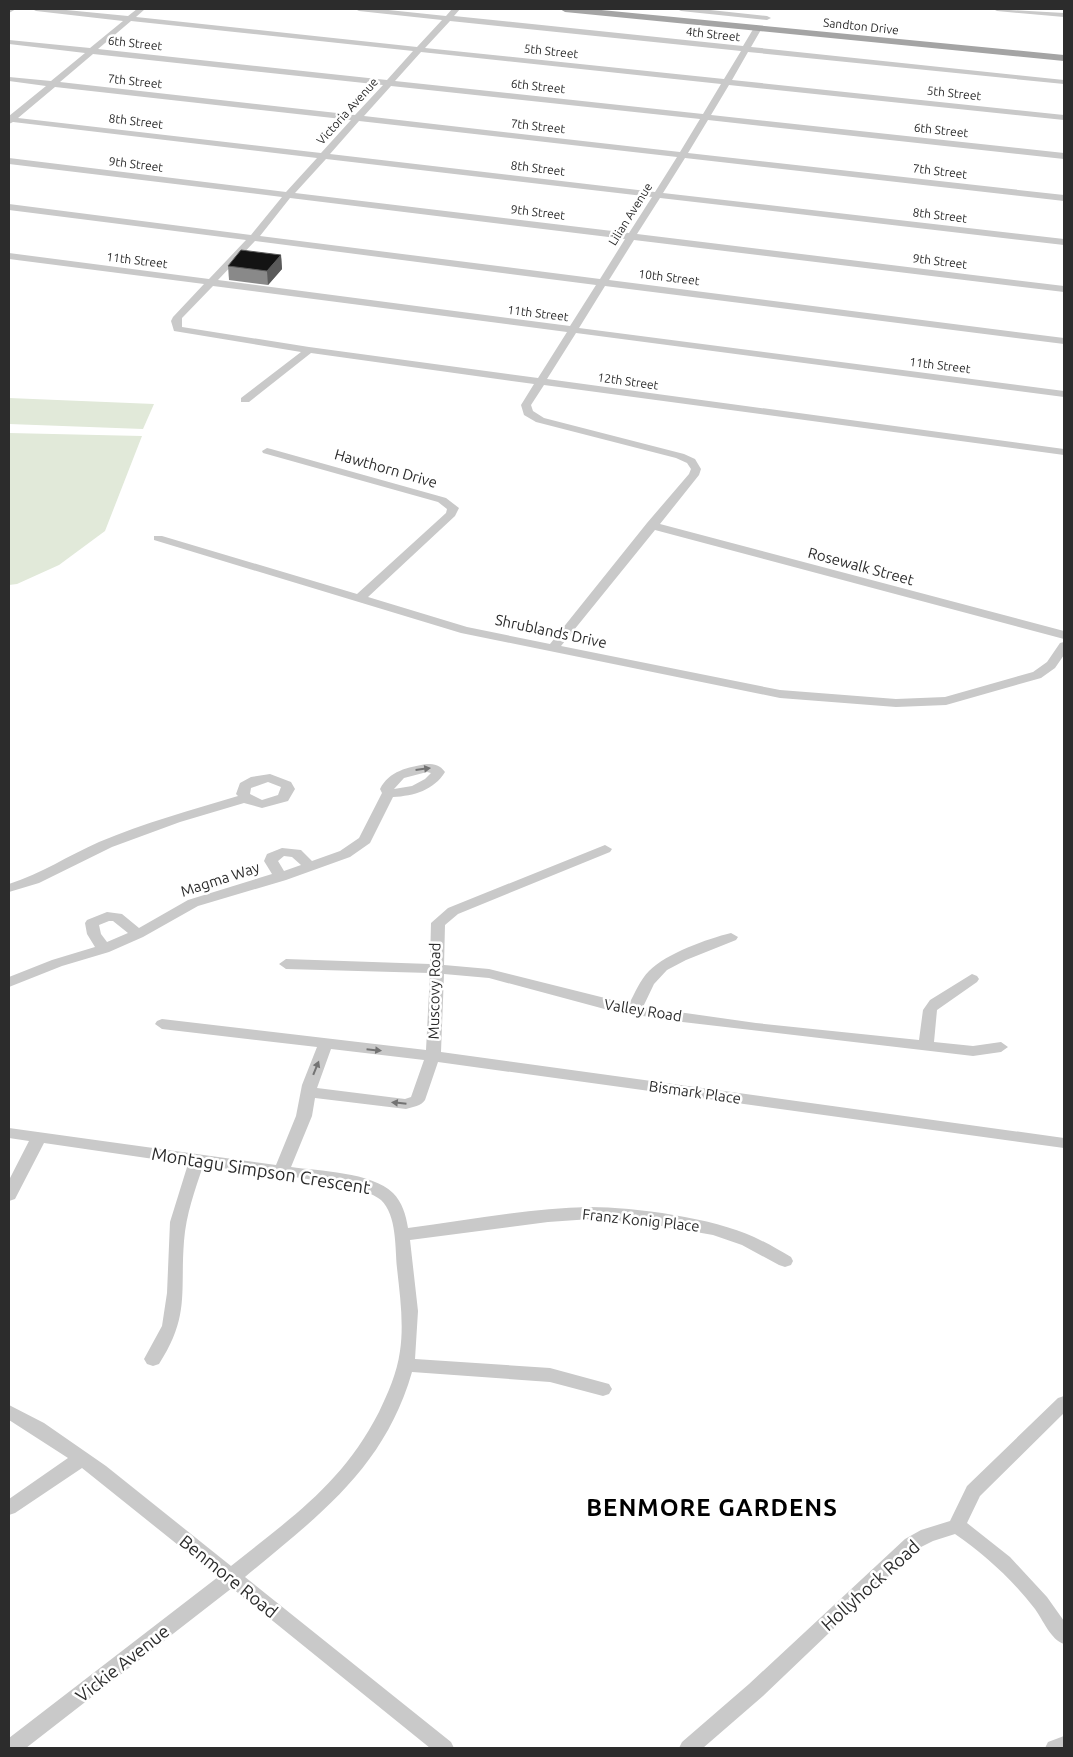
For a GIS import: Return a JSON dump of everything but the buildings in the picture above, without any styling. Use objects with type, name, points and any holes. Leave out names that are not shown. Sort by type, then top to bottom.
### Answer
[{"type":"main road","name":"Sandton Drive","points":[[565,9],[765,20],[1064,58]]},
{"type":"main road","name":"Sandton Drive","points":[[624,9],[765,20],[1064,53]]},
{"type":"street","name":"5th Street","points":[[36,9],[1064,118]]},
{"type":"street","points":[[9,120],[141,9]]},
{"type":"street","name":"4th Street","points":[[359,9],[1064,82]]},
{"type":"street","name":"Victoria Avenue","points":[[190,332],[178,329],[176,320],[212,283],[288,195],[456,9]]},
{"type":"street","points":[[681,9],[765,20]]},
{"type":"street","points":[[997,9],[1064,15]]},
{"type":"street","name":"Lilian Avenue","points":[[528,413],[526,405],[539,382],[604,281],[630,236],[658,194],[680,154],[706,117],[746,48],[765,20]]},
{"type":"street","name":"6th Street","points":[[9,42],[1064,156]]},
{"type":"street","name":"7th Street","points":[[9,79],[1064,198]]},
{"type":"street","name":"8th Street","points":[[9,120],[1064,242]]},
{"type":"street","name":"9th Street","points":[[9,161],[1064,289]]},
{"type":"street","points":[[9,207],[256,234]]},
{"type":"street","name":"10th Street","points":[[256,234],[270,240],[1064,341]]},
{"type":"street","name":"11th Street","points":[[9,256],[1064,394]]},
{"type":"street","name":"12th Street","points":[[190,332],[539,382],[1064,452]]},
{"type":"street","points":[[245,400],[309,350]]},
{"type":"street","points":[[528,413],[540,420],[680,456],[690,461],[696,467],[694,476],[651,525],[552,648]]},
{"type":"street","name":"Hawthorn Drive","points":[[268,451],[442,500],[452,508],[452,514],[359,599]]},
{"type":"street","name":"Rosewalk Street","points":[[651,525],[1064,635]]},
{"type":"street","name":"Shrublands Drive","points":[[158,538],[465,630],[780,694],[896,703],[946,701],[1037,675],[1051,665],[1064,646]]},
{"type":"street","name":"Magma Way","points":[[9,982],[57,963],[104,949],[138,934],[193,903],[310,867],[345,854],[359,845],[375,824],[389,793]]},
{"type":"street","points":[[9,888],[26,883],[96,848],[132,834],[245,798]]},
{"type":"street","name":"Muscovy Road","points":[[309,1092],[411,1104],[419,1098],[433,1056],[437,968],[436,929],[445,916],[481,899],[605,849]]},
{"type":"street","points":[[281,876],[271,861],[272,857],[277,854],[296,853],[310,867]]},
{"type":"street","points":[[104,949],[92,928],[92,923],[101,918],[117,917],[138,934]]},
{"type":"street","points":[[634,1010],[648,982],[656,972],[668,964],[732,936]]},
{"type":"street","name":"Valley Road","points":[[286,964],[437,968],[488,973],[569,996],[634,1010],[973,1051],[1001,1047]]},
{"type":"street","points":[[926,1046],[930,1010],[935,1003],[972,980]]},
{"type":"street","name":"Bismark Place","points":[[162,1024],[325,1045],[433,1056],[1064,1143]]},
{"type":"street","points":[[281,1171],[304,1116],[309,1092],[325,1045]]},
{"type":"street","name":"Montagu Simpson Crescent","points":[[9,1133],[366,1184],[381,1190],[392,1199],[402,1235],[411,1320],[406,1365],[379,1426],[346,1478],[319,1504],[231,1577]]},
{"type":"street","points":[[9,1195],[38,1137]]},
{"type":"street","points":[[154,1359],[164,1346],[171,1329],[178,1222],[198,1159]]},
{"type":"street","name":"Franz Konig Place","points":[[402,1235],[548,1216],[591,1213],[656,1219],[716,1229],[748,1241],[785,1261]]},
{"type":"street","points":[[406,1365],[550,1375],[603,1389]]},
{"type":"street","points":[[1064,1403],[972,1491],[957,1526],[1016,1572],[1040,1599],[1064,1636]]},
{"type":"street","name":"Benmore Road","points":[[9,1412],[38,1428],[82,1458],[444,1748]]},
{"type":"street","points":[[9,1508],[82,1458]]},
{"type":"street","name":"Hollyhock Road","points":[[689,1748],[756,1690],[911,1544],[927,1535],[957,1526]]},
{"type":"street","name":"Vickie Avenue","points":[[11,1748],[231,1577]]},
{"type":"street","points":[[1055,1748],[1064,1745]]},
{"type":"green space","points":[[9,398],[154,404],[143,429],[9,424]]},
{"type":"green space","points":[[9,433],[142,436],[105,531],[59,565],[17,584],[9,585]]},
{"type":"district","name":"BENMORE GARDENS","points":[[712,1507]]}]
